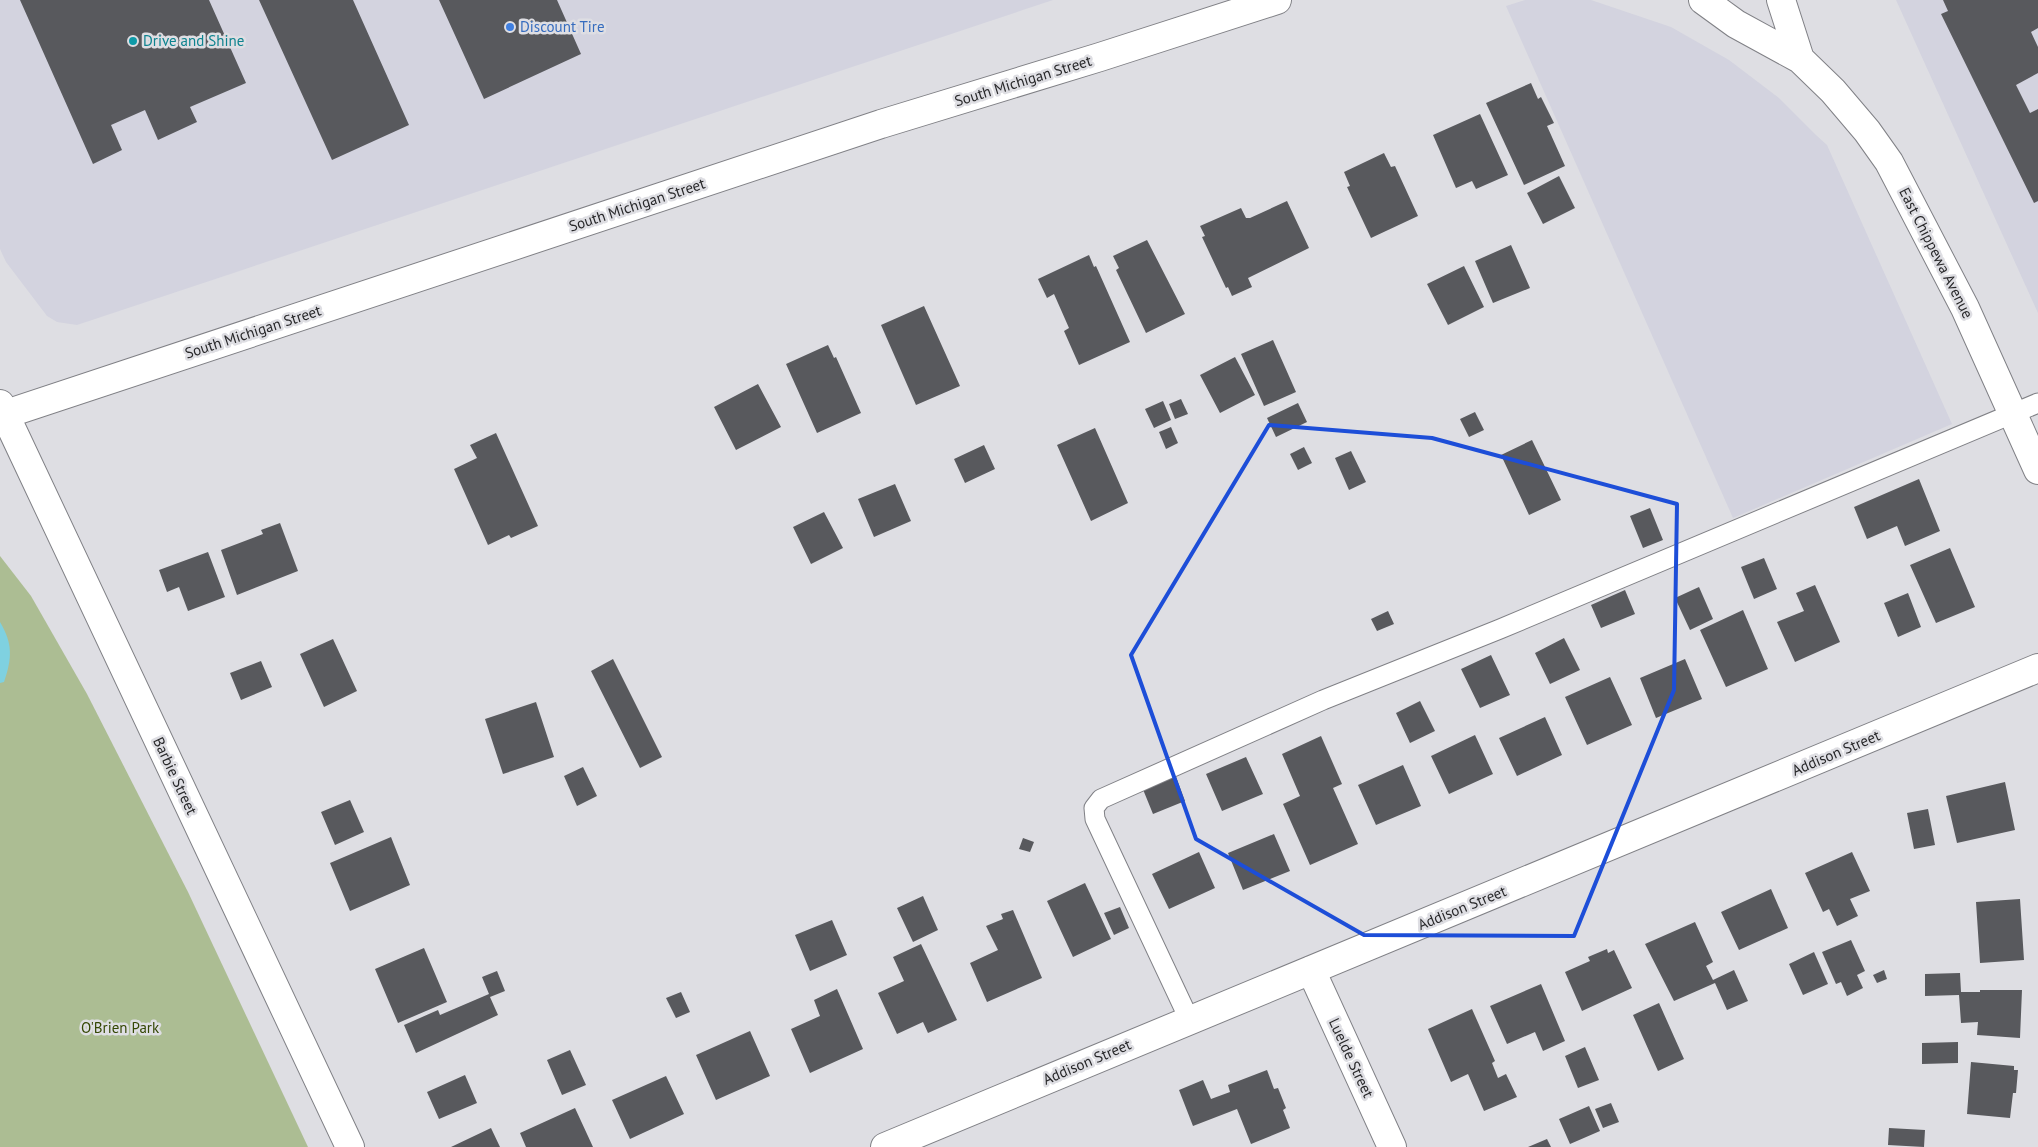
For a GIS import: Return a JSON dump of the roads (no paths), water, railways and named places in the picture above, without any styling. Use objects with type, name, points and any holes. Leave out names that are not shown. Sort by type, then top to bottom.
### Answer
[{"type":"street","name":"South Michigan Street","points":[[1,412],[881,124],[1100,57],[1277,0]]},
{"type":"street","name":"East Chippewa Avenue","points":[[1703,0],[1736,24],[1800,59],[1833,91],[1890,162],[1965,308],[2026,409],[2038,470]]},
{"type":"street","name":"East Chippewa Avenue","points":[[1781,0],[1800,59]]},
{"type":"street","name":"Barbie Street","points":[[1,412],[350,1147]]},
{"type":"street","name":"Addison Street","points":[[885,1147],[1638,836],[2038,668]]},
{"type":"street","name":"Luelde Street","points":[[1311,970],[1392,1147]]},
{"type":"lane","points":[[1189,1020],[1095,819],[1094,808],[1101,799],[1323,700],[1518,622],[2026,409]]},
{"type":"water","points":[[0,622],[9,644],[10,658],[4,682],[0,683]]},
{"type":"place","name":"Discount Tire","points":[[510,27]]},
{"type":"place","name":"Drive and Shine","points":[[133,41]]},
{"type":"park label","name":"O'Brien Park","points":[[120,1028]]}]
